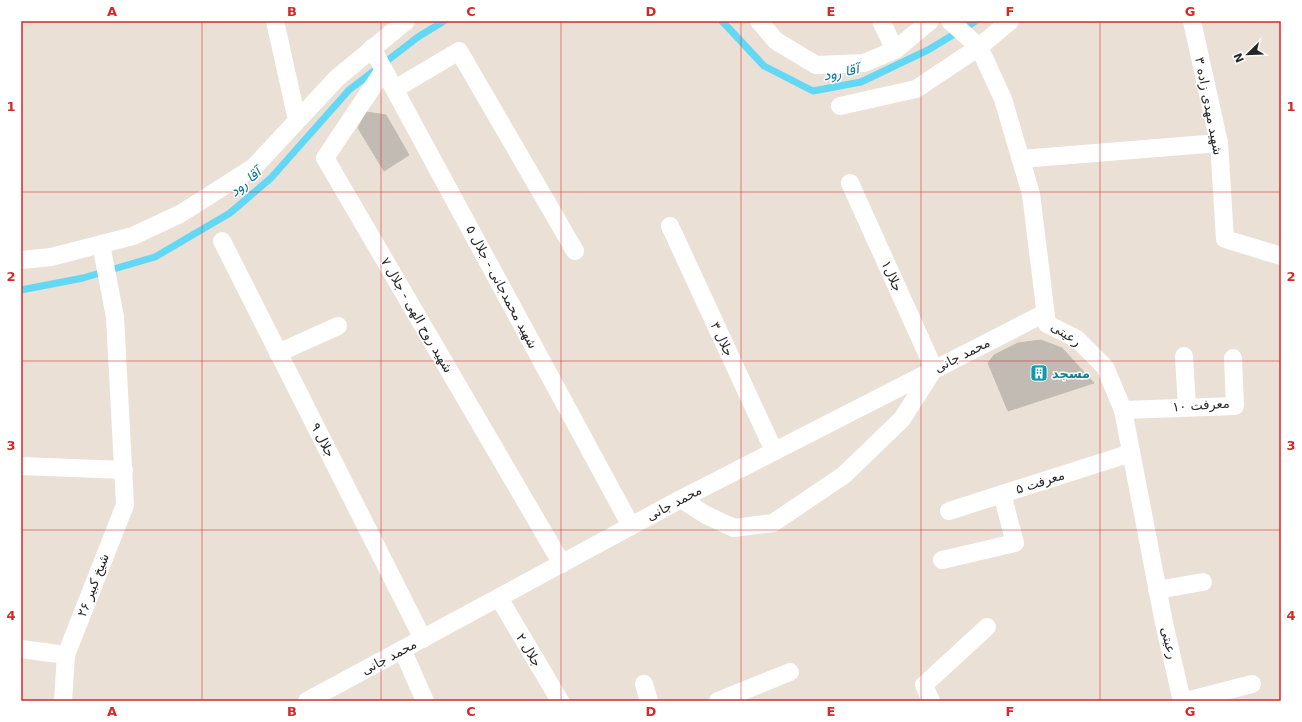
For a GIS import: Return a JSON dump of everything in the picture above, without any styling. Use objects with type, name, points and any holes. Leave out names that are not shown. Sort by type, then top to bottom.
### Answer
[{"type":"street","points":[[275,21],[297,120]]},
{"type":"street","points":[[21,260],[51,257],[132,236],[180,214],[254,167],[337,78],[406,21]]},
{"type":"street","points":[[760,21],[776,41],[816,65],[864,63],[895,50],[930,21]]},
{"type":"street","points":[[881,21],[895,50]]},
{"type":"street","name":"رعیتی","points":[[950,21],[978,47],[1003,99],[1031,194],[1047,324],[1077,339],[1105,367],[1123,410],[1157,590],[1182,701]]},
{"type":"street","points":[[840,106],[916,89],[978,47],[1010,21]]},
{"type":"street","name":"شهید مهدی زاده ۳","points":[[1192,21],[1219,143],[1225,239],[1281,256]]},
{"type":"street","name":"شهید محمدجانی - جلال ۵","points":[[372,48],[631,526]]},
{"type":"street","points":[[395,89],[460,51],[575,252]]},
{"type":"street","name":"شهید روح الهی - جلال ۷","points":[[384,70],[325,158],[562,564]]},
{"type":"street","points":[[1021,159],[1219,143]]},
{"type":"street","name":"جلال۱","points":[[850,183],[934,369]]},
{"type":"street","name":"جلال ۳","points":[[670,226],[774,451]]},
{"type":"street","name":"جلال ۹","points":[[222,241],[423,639]]},
{"type":"street","name":"شیخ کبیر ۲۶","points":[[62,701],[66,655],[125,505],[115,317],[101,244]]},
{"type":"street","name":"محمد جانی","points":[[307,701],[403,651],[680,499],[1045,313]]},
{"type":"street","points":[[278,352],[338,326]]},
{"type":"street","points":[[1184,356],[1187,407]]},
{"type":"street","name":"معرفت ۱۰","points":[[1123,410],[1235,406],[1233,358]]},
{"type":"street","points":[[680,499],[706,515],[734,528],[773,523],[849,470],[902,419],[934,369]]},
{"type":"street","name":"معرفت ۵","points":[[949,510],[1131,453]]},
{"type":"street","points":[[21,466],[124,470]]},
{"type":"street","points":[[942,560],[1015,543],[1002,494]]},
{"type":"street","points":[[1157,590],[1203,582]]},
{"type":"street","name":"جلال ۲","points":[[499,598],[560,701]]},
{"type":"street","points":[[931,701],[924,685],[987,627]]},
{"type":"street","points":[[21,649],[66,655]]},
{"type":"street","points":[[403,651],[425,701]]},
{"type":"street","points":[[722,700],[790,672]]},
{"type":"street","points":[[1186,701],[1252,684]]},
{"type":"building","points":[[366,112],[386,115],[409,155],[384,171],[358,128]]},
{"type":"building","name":"مسجد","points":[[1041,340],[1062,348],[1094,383],[1008,411],[988,363],[994,355],[1018,343]]},
{"type":"waterway","name":"آقا رود","points":[[21,290],[83,278],[155,257],[230,213],[271,178],[349,90],[418,37],[444,21]]},
{"type":"waterway","name":"آقا رود","points":[[722,21],[764,66],[813,91],[861,82],[928,50],[976,21]]},
{"type":"place","name":"مسجد","points":[[1039,373]]}]
